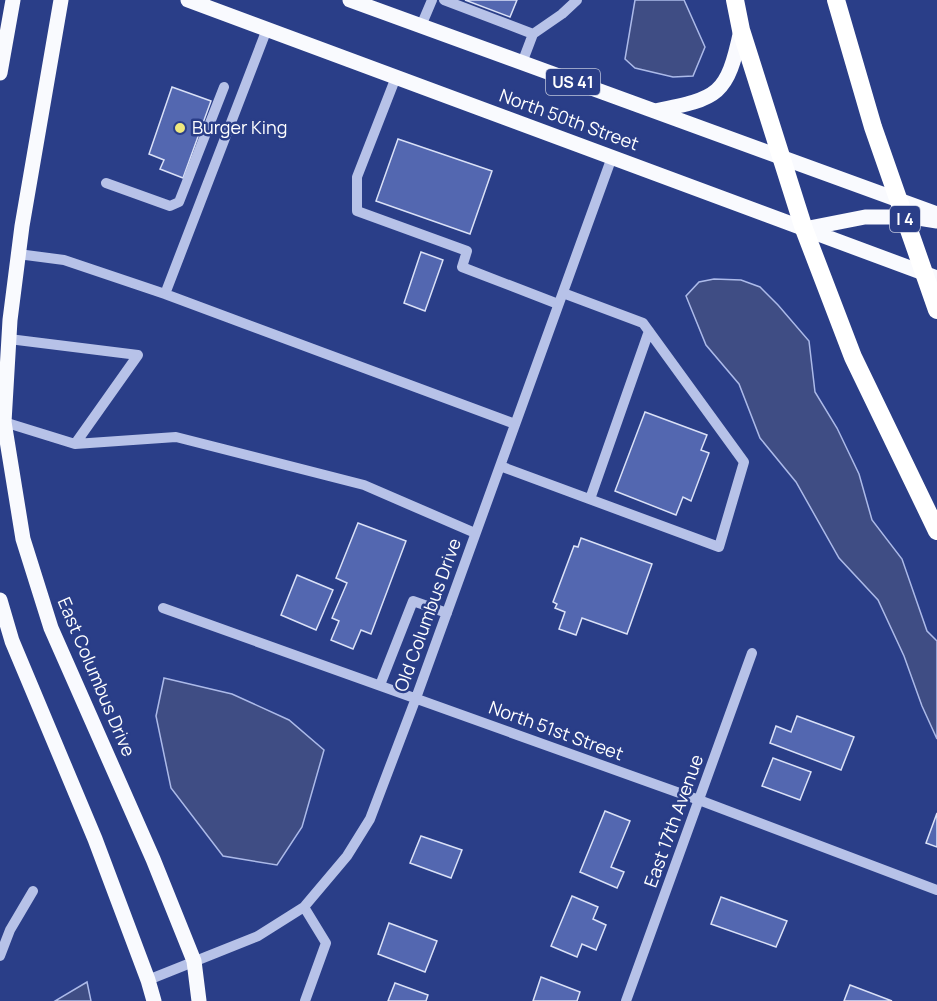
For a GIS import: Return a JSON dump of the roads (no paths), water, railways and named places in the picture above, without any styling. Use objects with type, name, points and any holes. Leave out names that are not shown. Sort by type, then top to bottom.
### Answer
[{"type":"highway","points":[[735,0],[741,30],[804,230],[853,357],[937,531]]},
{"type":"highway","name":"I 4","points":[[836,0],[873,127],[937,310]]},
{"type":"main road","points":[[0,73],[13,0]]},
{"type":"main road","name":"East Columbus Drive","points":[[62,0],[18,254],[2,422],[23,539],[51,628],[153,860],[194,961],[199,1001]]},
{"type":"main road","name":"North 50th Street","points":[[188,0],[937,278]]},
{"type":"main road","name":"North 50th Street","points":[[359,2],[937,214]]},
{"type":"main road","points":[[654,112],[692,104],[712,96],[723,84],[734,62],[741,30]]},
{"type":"main road","points":[[804,230],[865,217],[912,217],[937,221]]},
{"type":"main road","points":[[0,600],[12,641],[95,839],[154,1001]]},
{"type":"street","points":[[422,26],[432,0]]},
{"type":"street","points":[[444,0],[532,34]]},
{"type":"street","points":[[522,63],[532,34],[562,14],[577,0]]},
{"type":"street","points":[[165,294],[267,29]]},
{"type":"street","points":[[396,77],[357,177],[357,211],[467,251],[462,267],[558,304]]},
{"type":"street","points":[[106,183],[170,206],[179,202],[224,87]]},
{"type":"street","name":"Old Columbus Drive","points":[[148,980],[258,936],[304,907],[347,856],[370,819],[612,157]]},
{"type":"street","points":[[18,254],[64,260],[165,294],[515,424]]},
{"type":"street","points":[[500,466],[719,547],[744,462],[643,323],[562,293]]},
{"type":"street","points":[[590,499],[649,331]]},
{"type":"street","points":[[9,339],[138,355],[75,444]]},
{"type":"street","points":[[2,422],[75,444],[176,437],[364,485],[475,533]]},
{"type":"street","points":[[380,686],[413,601],[447,613]]},
{"type":"street","name":"North 51st Street","points":[[163,608],[699,800],[937,890]]},
{"type":"street","name":"East 17th Avenue","points":[[626,1001],[752,653]]},
{"type":"street","points":[[0,956],[10,930],[33,891]]},
{"type":"street","points":[[304,907],[326,943],[305,1001]]},
{"type":"water","points":[[635,0],[684,0],[705,47],[693,76],[673,77],[635,68],[625,59]]},
{"type":"water","points":[[714,279],[741,280],[760,287],[809,341],[815,392],[837,428],[859,474],[872,520],[902,559],[927,631],[937,641],[937,739],[904,656],[878,600],[839,558],[796,482],[760,438],[739,384],[706,345],[686,296],[699,282]]},
{"type":"water","points":[[164,678],[232,694],[289,720],[324,750],[302,827],[277,865],[223,856],[171,788],[156,716]]},
{"type":"water","points":[[87,982],[91,1001],[55,1001]]},
{"type":"place","name":"Burger King","points":[[180,128]]}]
